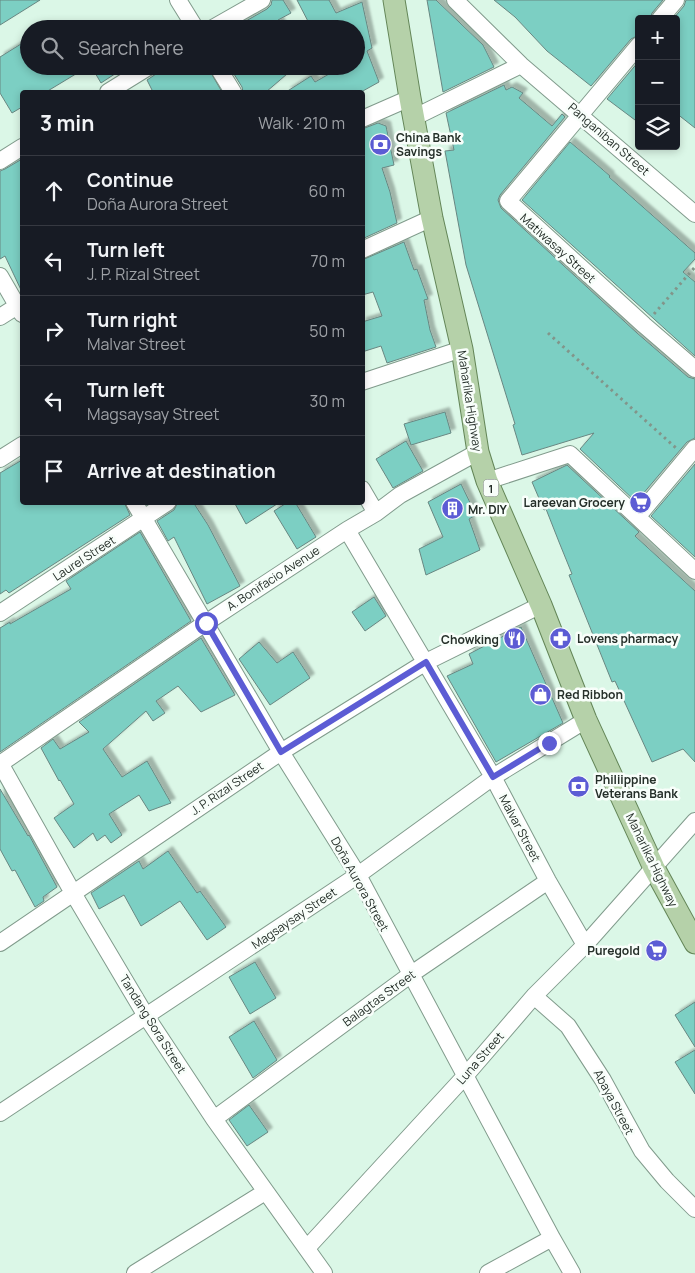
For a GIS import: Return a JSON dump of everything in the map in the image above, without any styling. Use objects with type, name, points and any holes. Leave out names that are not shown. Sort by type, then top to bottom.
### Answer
[{"type":"main road","name":"Maharlika Highway","points":[[394,0],[411,108],[432,218],[462,349],[478,452],[487,481],[541,605],[586,720],[654,868],[695,942]]},
{"type":"street","points":[[178,0],[190,20]]},
{"type":"street","points":[[227,20],[262,0]]},
{"type":"street","name":"Panganiban Street","points":[[455,0],[522,65],[695,214]]},
{"type":"street","points":[[663,15],[676,0]]},
{"type":"street","points":[[581,115],[635,50]]},
{"type":"street","points":[[365,118],[411,108],[522,65]]},
{"type":"street","points":[[111,90],[135,75]]},
{"type":"street","points":[[223,75],[232,90]]},
{"type":"street","name":"Matiwasay Street","points":[[581,115],[508,201],[695,369]]},
{"type":"street","points":[[0,161],[20,148]]},
{"type":"street","points":[[365,249],[432,218]]},
{"type":"street","points":[[0,276],[20,306]]},
{"type":"street","points":[[0,317],[20,308]]},
{"type":"street","points":[[365,381],[462,349]]},
{"type":"street","points":[[0,460],[20,446]]},
{"type":"street","name":"A. Bonifacio Avenue","points":[[0,764],[206,623],[347,530],[400,496],[478,452]]},
{"type":"street","points":[[638,516],[691,453]]},
{"type":"street","points":[[487,481],[570,454],[638,516],[695,572]]},
{"type":"street","points":[[365,494],[376,513]]},
{"type":"street","name":"Doña Aurora Street","points":[[136,505],[281,752],[358,875],[410,975],[572,1273]]},
{"type":"street","name":"Laurel Street","points":[[0,613],[144,520],[164,505]]},
{"type":"street","name":"Malvar Street","points":[[347,530],[493,777],[585,946]]},
{"type":"street","name":"J. P. Rizal Street","points":[[0,943],[281,752],[426,662],[541,605]]},
{"type":"street","name":"Magsaysay Street","points":[[0,1113],[358,875],[493,777],[586,720]]},
{"type":"street","name":"Tandang Sora Street","points":[[0,764],[73,893],[146,1016],[214,1119],[324,1273]]},
{"type":"street","name":"Luna Street","points":[[307,1248],[466,1075],[534,996],[585,946],[695,821]]},
{"type":"street","name":"Balagtas Street","points":[[214,1119],[410,975],[548,881]]},
{"type":"street","name":"Abaya Street","points":[[534,996],[568,1026],[599,1073],[642,1151],[666,1181],[695,1209]]},
{"type":"street","points":[[135,1273],[265,1192]]},
{"type":"street","points":[[488,1273],[552,1238]]},
{"type":"path","points":[[644,325],[695,267]]},
{"type":"path","points":[[548,333],[691,453]]},
{"type":"building","points":[[0,0],[40,0],[0,25]]},
{"type":"building","points":[[272,0],[283,0],[291,13],[278,20],[248,20],[267,9],[271,5]]},
{"type":"building","points":[[297,0],[329,0],[336,13],[362,2],[372,48],[367,51],[379,82],[365,90],[289,90],[311,76],[315,82],[327,75],[365,75],[365,20],[307,20]]},
{"type":"building","points":[[427,0],[436,0],[483,45],[494,67],[443,92]]},
{"type":"building","points":[[494,0],[663,0],[651,15],[635,15],[635,37],[631,39],[591,86],[547,51],[515,17]]},
{"type":"building","points":[[686,0],[695,0],[695,128],[680,116],[680,15],[676,15],[684,6]]},
{"type":"building","points":[[20,45],[20,75],[74,75],[49,90],[20,90],[20,108],[12,113],[0,93],[0,57]]},
{"type":"building","points":[[635,66],[635,120],[607,99]]},
{"type":"building","points":[[96,75],[113,75],[101,83]]},
{"type":"building","points":[[154,75],[212,75],[221,90],[152,90],[147,80]]},
{"type":"building","points":[[235,75],[286,75],[268,90],[243,90]]},
{"type":"building","points":[[504,85],[506,90],[512,87],[523,93],[519,98],[552,126],[562,114],[565,117],[500,195],[498,200],[501,208],[637,333],[688,377],[695,379],[695,438],[687,442],[636,502],[580,449],[594,433],[522,455],[513,425],[515,424],[466,265],[445,151],[454,150],[446,113]]},
{"type":"building","points":[[378,123],[386,126],[394,165],[382,168],[397,223],[365,238],[365,128]]},
{"type":"building","points":[[570,142],[695,253],[695,259],[683,272],[695,282],[695,356],[522,200]]},
{"type":"building","points":[[20,160],[20,288],[5,256],[0,259],[0,171]]},
{"type":"building","points":[[404,242],[414,270],[417,269],[428,299],[424,300],[430,330],[436,347],[387,363],[381,346],[365,351],[365,321],[382,316],[373,292],[365,294],[365,259]]},
{"type":"building","points":[[445,412],[451,433],[411,445],[404,424]]},
{"type":"building","points":[[406,441],[423,471],[393,488],[376,459]]},
{"type":"building","points":[[20,461],[20,505],[125,505],[130,515],[9,593],[6,590],[0,594],[0,473]]},
{"type":"building","points":[[695,464],[695,557],[651,516]]},
{"type":"building","points":[[567,465],[639,532],[635,536],[695,591],[695,762],[683,749],[652,762],[615,681],[612,682],[569,575],[572,574],[546,509],[544,510],[532,482]]},
{"type":"building","points":[[461,484],[476,515],[469,519],[480,550],[426,575],[419,549],[443,537],[428,502]]},
{"type":"building","points":[[176,505],[195,505],[208,525],[240,586],[207,604],[174,537],[168,541],[157,521],[174,510]]},
{"type":"building","points":[[236,505],[275,505],[246,524]]},
{"type":"building","points":[[283,505],[297,505],[316,537],[297,549],[274,511]]},
{"type":"building","points":[[140,532],[191,621],[0,752],[0,628],[71,589],[66,581]]},
{"type":"building","points":[[374,597],[386,616],[365,631],[352,612]]},
{"type":"building","points":[[521,627],[563,723],[496,762],[447,676],[473,664],[469,654]]},
{"type":"building","points":[[201,638],[235,695],[201,712],[178,686],[156,701],[165,713],[153,721],[146,711],[103,749],[122,777],[147,761],[171,803],[149,811],[139,795],[109,814],[122,835],[111,843],[105,835],[97,841],[93,833],[74,848],[54,818],[74,804],[41,748],[53,739],[60,749],[89,732],[79,722]]},
{"type":"building","points":[[259,642],[277,663],[293,652],[310,678],[270,705],[239,659]]},
{"type":"building","points":[[0,789],[29,835],[57,887],[43,897],[44,901],[35,907],[15,870],[12,871],[0,849]]},
{"type":"building","points":[[168,851],[197,893],[200,891],[226,927],[207,940],[180,901],[141,926],[124,895],[99,909],[91,893],[139,861],[143,869]]},
{"type":"building","points":[[255,962],[276,998],[250,1014],[229,977]]},
{"type":"building","points":[[695,1002],[695,1047],[675,1015]]},
{"type":"building","points":[[254,1021],[277,1060],[253,1078],[229,1037]]},
{"type":"building","points":[[695,1050],[695,1094],[675,1062]]},
{"type":"building","points":[[249,1105],[268,1132],[247,1146],[229,1120]]},
{"type":"place","name":"China Bank Savings","points":[[380,144]]},
{"type":"place","name":"Lareevan Grocery","points":[[641,502]]},
{"type":"place","name":"Mr. DIY","points":[[452,509]]},
{"type":"place","name":"Lovens pharmacy","points":[[561,638]]},
{"type":"place","name":"Chowking","points":[[515,639]]},
{"type":"place","name":"Red Ribbon","points":[[541,694]]},
{"type":"place","name":"Philiippine Veterans Bank","points":[[579,786]]},
{"type":"place","name":"Puregold","points":[[656,950]]},
{"type":"route","points":[[206,623],[281,752],[426,662],[493,777],[549,743]]}]
